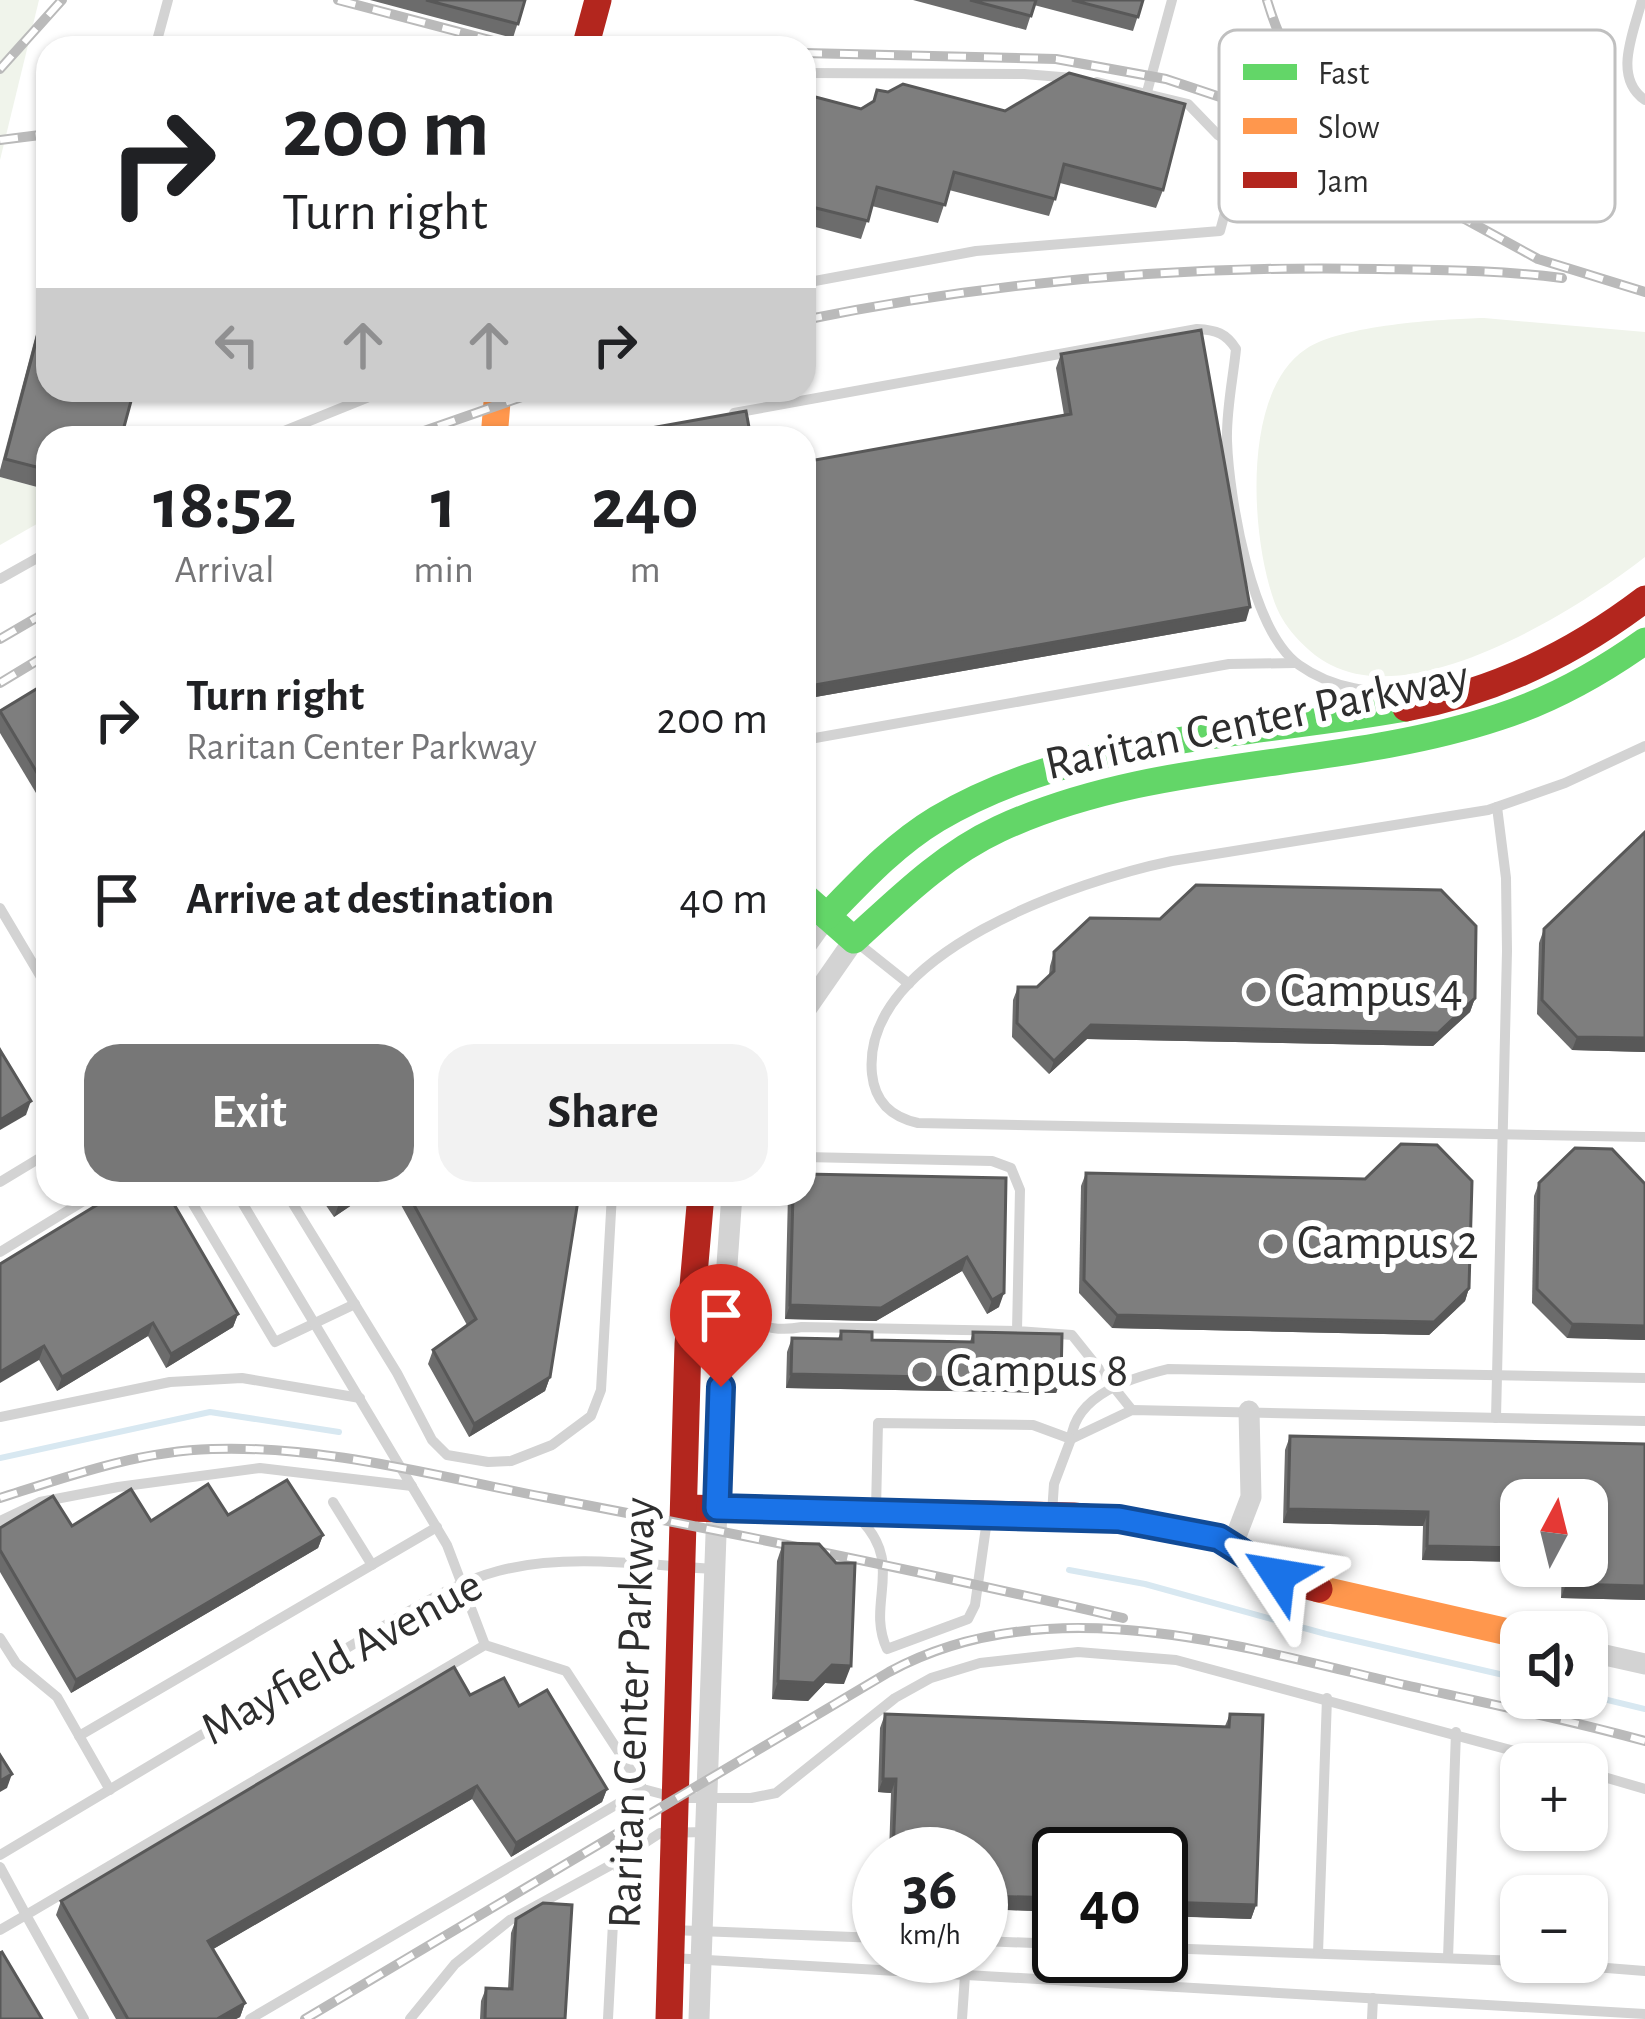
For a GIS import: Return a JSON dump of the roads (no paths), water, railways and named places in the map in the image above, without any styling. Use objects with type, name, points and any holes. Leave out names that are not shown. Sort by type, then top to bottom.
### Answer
[{"type":"street","points":[[588,36],[598,0]]},
{"type":"street","name":"Raritan Center Parkway","points":[[816,931],[866,874],[918,833],[974,798],[1032,773],[1112,752],[1456,697],[1559,656],[1645,598]]},
{"type":"street","name":"Raritan Center Parkway","points":[[816,995],[854,940],[895,900],[951,856],[1005,825],[1120,785],[1447,732],[1514,712],[1600,672],[1645,641]]},
{"type":"street","points":[[1600,672],[1645,656]]},
{"type":"street","points":[[816,906],[854,940]]},
{"type":"street","name":"Raritan Center Parkway","points":[[669,2019],[690,1310],[699,1206]]},
{"type":"street","name":"Raritan Center Parkway","points":[[699,2019],[731,1206]]},
{"type":"street","points":[[1233,1544],[1251,1497],[1249,1412]]},
{"type":"street","points":[[685,1508],[1052,1516],[1158,1525],[1233,1544],[1295,1583],[1500,1631]]},
{"type":"street","points":[[1608,1656],[1645,1664]]},
{"type":"lane","points":[[158,36],[168,0]]},
{"type":"lane","points":[[1147,92],[1172,0]]},
{"type":"lane","points":[[1642,0],[1627,70],[1635,93],[1645,100]]},
{"type":"lane","points":[[816,74],[1024,74],[1147,92],[1188,104],[1219,136]]},
{"type":"lane","points":[[816,281],[976,251],[1220,231],[1222,222]]},
{"type":"lane","points":[[816,398],[1197,329],[1229,337],[1236,349],[1227,434],[1229,462],[1255,599],[1269,629],[1295,663]]},
{"type":"lane","points":[[297,426],[356,402]]},
{"type":"lane","points":[[728,414],[794,402]]},
{"type":"lane","points":[[0,579],[36,559]]},
{"type":"lane","points":[[816,738],[1229,664],[1295,663],[1349,689],[1456,697]]},
{"type":"lane","points":[[1645,746],[1497,807],[1172,861],[1123,873],[990,926],[936,957],[909,983],[876,1036],[871,1062],[880,1102],[909,1121],[1645,1137]]},
{"type":"lane","points":[[1496,1418],[1507,951],[1497,807]]},
{"type":"lane","points":[[0,908],[36,968]]},
{"type":"lane","points":[[854,940],[909,983]]},
{"type":"lane","points":[[816,1157],[992,1161],[1011,1168],[1020,1190],[1017,1331]]},
{"type":"lane","points":[[0,1182],[36,1160]]},
{"type":"lane","points":[[0,1252],[75,1206]]},
{"type":"lane","points":[[194,1206],[275,1342],[355,1304]]},
{"type":"lane","points":[[244,1206],[437,1527],[485,1645]]},
{"type":"lane","points":[[294,1206],[397,1372],[432,1440],[447,1455],[488,1462],[511,1461],[552,1444],[591,1416],[601,1390],[611,1206]]},
{"type":"lane","points":[[725,1274],[740,1310],[775,1331],[809,1327],[1072,1335],[1132,1410]]},
{"type":"lane","points":[[1052,1516],[1054,1484],[1079,1417],[1097,1396],[1133,1377],[1168,1369],[1645,1378]]},
{"type":"lane","points":[[0,1418],[170,1382],[242,1378],[360,1398]]},
{"type":"lane","points":[[987,1514],[975,1605],[968,1619],[887,1649],[882,1630],[882,1552],[863,1512],[878,1423],[1033,1425],[1071,1439],[1132,1410],[1645,1421]]},
{"type":"lane","points":[[0,1521],[40,1502],[260,1468],[412,1486]]},
{"type":"lane","points":[[333,1502],[372,1565]]},
{"type":"lane","points":[[79,1736],[437,1527]]},
{"type":"lane","name":"Mayfield Avenue","points":[[0,1855],[463,1583],[504,1569],[540,1564],[714,1568]]},
{"type":"lane","points":[[0,1638],[16,1663],[57,1697],[110,1790]]},
{"type":"lane","points":[[0,1930],[485,1645],[566,1671],[643,1789],[676,1798],[752,1798],[776,1793],[855,1727],[913,1687],[941,1674],[1011,1657],[1078,1652],[1144,1654],[1500,1745]]},
{"type":"lane","points":[[1318,1953],[1327,1698]]},
{"type":"lane","points":[[1448,1958],[1456,1732]]},
{"type":"lane","points":[[1608,1779],[1645,1790]]},
{"type":"lane","points":[[250,2019],[643,1789]]},
{"type":"lane","points":[[410,2019],[455,1964],[483,1939],[660,1833],[706,1832]]},
{"type":"lane","points":[[608,2019],[614,1924],[627,1894],[616,1862]]},
{"type":"lane","points":[[0,1867],[85,2019]]},
{"type":"lane","points":[[672,1944],[702,1931],[852,1937]]},
{"type":"lane","points":[[672,1944],[701,1959],[852,1968]]},
{"type":"lane","points":[[1188,1949],[1500,1960]]},
{"type":"lane","points":[[1608,1968],[1645,1971]]},
{"type":"lane","points":[[1008,1977],[1645,2014]]},
{"type":"lane","points":[[962,2019],[964,1983]]},
{"type":"lane","points":[[1372,2019],[1373,1998]]},
{"type":"waterway","points":[[0,1458],[210,1412],[339,1432]]},
{"type":"waterway","points":[[1069,1570],[1145,1584],[1326,1634],[1500,1674]]},
{"type":"waterway","points":[[1608,1700],[1645,1709]]},
{"type":"railway","points":[[0,69],[62,0]]},
{"type":"railway","points":[[338,0],[474,36]]},
{"type":"railway","points":[[1267,0],[1278,30]]},
{"type":"railway","points":[[816,53],[1056,59],[1166,79],[1219,97]]},
{"type":"railway","points":[[0,140],[36,136]]},
{"type":"railway","points":[[1470,222],[1538,259],[1645,292]]},
{"type":"railway","points":[[816,318],[947,295],[1162,273],[1306,268],[1562,278]]},
{"type":"railway","points":[[438,426],[508,402]]},
{"type":"railway","points":[[0,639],[36,618]]},
{"type":"railway","points":[[0,683],[36,661]]},
{"type":"railway","points":[[0,1498],[158,1454],[212,1449],[296,1452],[379,1464],[762,1540],[1123,1618]]},
{"type":"railway","points":[[305,2019],[889,1672],[950,1646],[1014,1632],[1079,1628],[1212,1641],[1645,1741]]},
{"type":"place","name":"Campus 4","points":[[1256,992]]},
{"type":"place","name":"Campus 2","points":[[1273,1244]]},
{"type":"place","name":"Campus 8","points":[[922,1372]]}]
